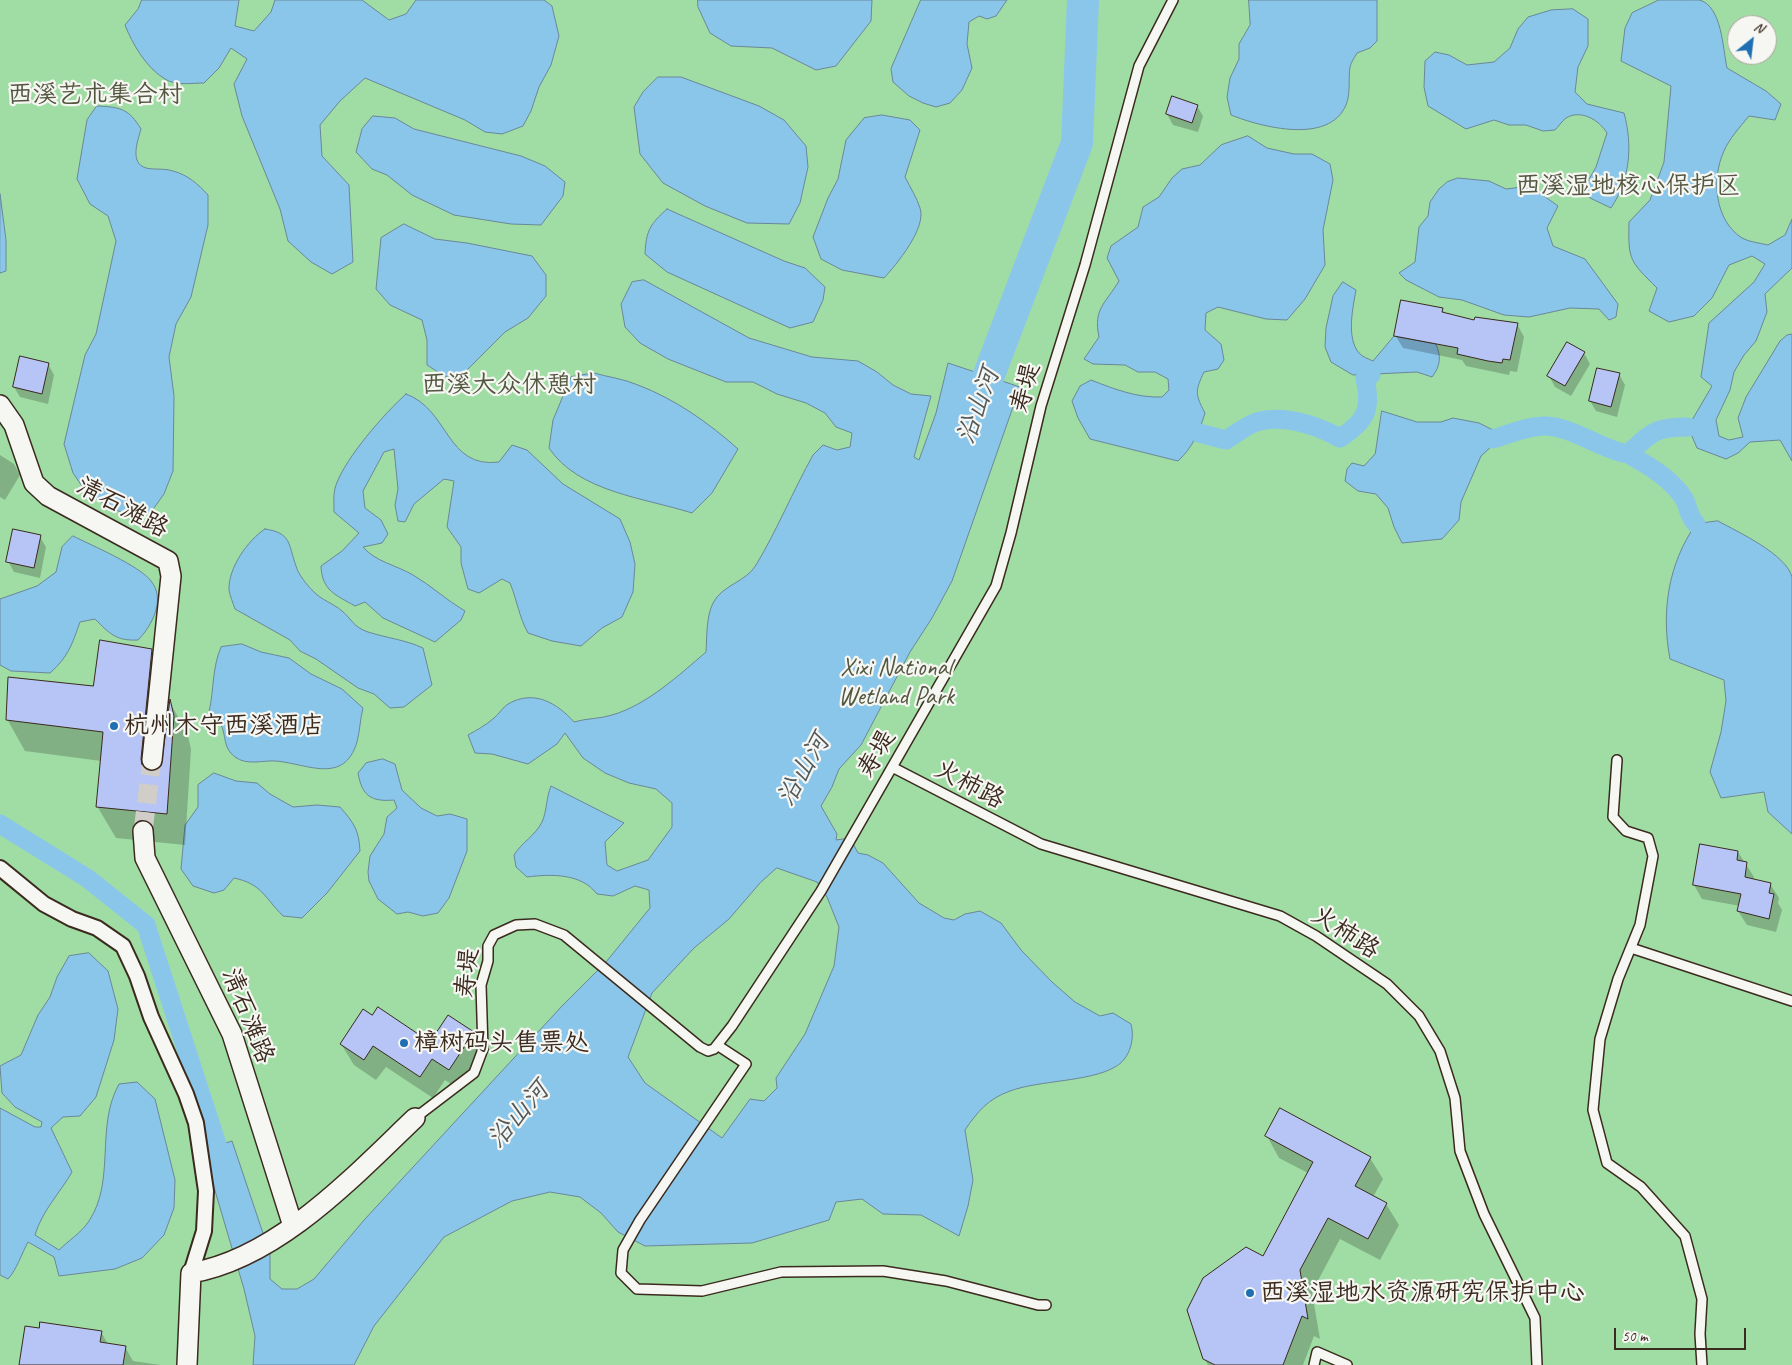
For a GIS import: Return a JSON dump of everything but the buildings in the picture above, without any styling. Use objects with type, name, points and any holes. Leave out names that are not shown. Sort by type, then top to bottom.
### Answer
[{"type":"street","name":"清石滩路","points":[[0,405],[14,426],[34,483],[48,496],[168,561],[171,576],[152,760]]},
{"type":"street","name":"清石滩路","points":[[143,831],[145,858],[232,1034],[293,1226]]},
{"type":"street","points":[[0,868],[44,904],[72,919],[97,928],[123,946],[137,976],[151,1017],[186,1094],[196,1123],[206,1191],[204,1231],[191,1273],[187,1365]]},
{"type":"street","points":[[191,1273],[216,1269],[272,1240],[310,1216],[415,1118]]},
{"type":"lane","name":"寿堤","points":[[415,1118],[474,1073],[484,1049],[481,985],[488,961],[488,946],[494,935],[516,925],[535,924],[564,935],[674,1026],[708,1051],[717,1045],[821,891],[996,586],[1041,406],[1085,265],[1139,66],[1173,0]]},
{"type":"lane","points":[[1617,760],[1613,817],[1626,831],[1648,838],[1653,856],[1640,925],[1618,980],[1600,1039],[1593,1110],[1607,1163],[1641,1187],[1685,1236],[1702,1299],[1700,1334],[1702,1365]]},
{"type":"lane","name":"火柿路","points":[[892,767],[1041,844],[1280,916],[1316,936],[1387,984],[1419,1016],[1440,1051],[1455,1098],[1460,1151],[1484,1214],[1535,1318],[1537,1365]]},
{"type":"lane","points":[[1631,948],[1792,1001]]},
{"type":"lane","points":[[717,1045],[746,1064],[640,1220],[623,1250],[621,1273],[637,1289],[702,1291],[781,1272],[883,1271],[946,1281],[1028,1303],[1046,1305]]},
{"type":"lane","points":[[1314,1365],[1317,1352],[1347,1365]]},
{"type":"green space","name":"Xixi National Wetland Park","points":[[0,0],[1792,0],[1792,1365],[0,1365]]},
{"type":"water","points":[[142,0],[239,0],[235,26],[254,31],[271,12],[275,0],[362,0],[389,20],[406,14],[416,0],[544,0],[552,6],[559,36],[551,65],[539,87],[531,111],[523,126],[502,134],[485,132],[465,120],[365,78],[340,101],[320,125],[322,156],[349,185],[353,262],[332,274],[311,262],[288,241],[280,209],[242,116],[234,84],[247,59],[231,48],[219,68],[204,83],[179,83],[165,79],[140,55],[125,25],[138,9]]},
{"type":"water","points":[[698,0],[872,0],[871,21],[836,66],[816,70],[772,48],[731,46],[710,33],[698,7]]},
{"type":"water","points":[[921,0],[1007,0],[996,16],[987,19],[979,16],[969,22],[967,44],[972,68],[962,90],[950,103],[936,107],[909,96],[893,82],[891,69]]},
{"type":"water","points":[[1249,0],[1377,0],[1377,41],[1370,48],[1357,53],[1352,61],[1348,100],[1337,117],[1325,125],[1310,129],[1293,130],[1259,124],[1231,115],[1227,97],[1230,78],[1239,59],[1239,44],[1250,25]]},
{"type":"water","points":[[1659,0],[1699,0],[1707,4],[1713,10],[1717,19],[1727,68],[1766,91],[1781,104],[1775,120],[1749,116],[1729,142],[1720,162],[1717,186],[1718,199],[1726,221],[1733,231],[1742,238],[1768,245],[1785,235],[1792,219],[1792,268],[1765,294],[1767,312],[1756,341],[1744,355],[1734,372],[1730,390],[1716,420],[1719,436],[1729,440],[1743,437],[1738,418],[1746,397],[1780,341],[1787,335],[1792,334],[1792,461],[1780,440],[1750,442],[1738,453],[1726,459],[1697,448],[1688,427],[1712,386],[1701,377],[1709,323],[1754,282],[1765,264],[1752,256],[1729,265],[1712,298],[1694,316],[1669,322],[1649,311],[1657,288],[1636,266],[1630,253],[1629,222],[1650,200],[1664,162],[1671,86],[1621,61],[1625,28],[1632,13]]},
{"type":"water","points":[[1573,9],[1588,19],[1588,46],[1578,67],[1575,92],[1587,104],[1624,113],[1627,125],[1629,150],[1626,174],[1611,208],[1590,198],[1584,188],[1596,167],[1607,133],[1594,120],[1583,115],[1572,116],[1566,118],[1555,130],[1543,131],[1526,125],[1509,125],[1494,120],[1466,129],[1428,106],[1424,87],[1425,61],[1435,52],[1449,55],[1467,65],[1494,62],[1510,48],[1518,29],[1528,17],[1551,10]]},
{"type":"water","points":[[658,77],[681,77],[759,106],[784,120],[806,146],[808,167],[800,203],[789,224],[747,223],[705,206],[663,183],[640,154],[634,107],[643,92]]},
{"type":"water","points":[[97,106],[124,110],[137,122],[141,129],[136,156],[141,165],[149,169],[170,170],[188,177],[208,195],[208,225],[191,297],[176,324],[169,357],[174,396],[173,471],[164,494],[151,512],[136,520],[88,495],[73,473],[64,444],[85,355],[96,334],[116,241],[108,216],[90,204],[77,179],[87,120]]},
{"type":"water","points":[[882,115],[910,120],[920,130],[905,177],[920,208],[919,226],[909,246],[884,278],[842,270],[821,259],[813,237],[828,198],[838,179],[846,140],[864,118]]},
{"type":"water","points":[[373,116],[395,118],[414,129],[521,156],[545,166],[565,182],[563,196],[541,225],[511,224],[454,215],[412,195],[387,175],[372,169],[356,152],[362,129]]},
{"type":"water","points":[[1248,136],[1267,148],[1294,154],[1312,154],[1330,164],[1333,180],[1323,230],[1325,265],[1305,299],[1287,320],[1266,319],[1218,307],[1206,313],[1205,330],[1221,344],[1224,360],[1218,369],[1204,372],[1201,378],[1197,392],[1205,413],[1195,439],[1178,461],[1090,439],[1078,418],[1072,401],[1080,386],[1091,380],[1126,392],[1153,397],[1162,397],[1169,390],[1168,379],[1155,372],[1138,372],[1125,365],[1093,364],[1084,359],[1099,337],[1099,313],[1119,281],[1107,258],[1111,246],[1138,227],[1143,207],[1159,197],[1172,178],[1182,169],[1200,165],[1221,145]]},
{"type":"water","points":[[1458,178],[1489,181],[1506,189],[1530,186],[1558,206],[1547,228],[1553,246],[1585,259],[1618,304],[1616,317],[1609,320],[1599,309],[1570,308],[1529,317],[1504,315],[1462,300],[1439,297],[1406,280],[1399,273],[1415,262],[1419,227],[1428,216],[1430,202],[1439,189],[1447,182]]},
{"type":"water","points":[[0,194],[6,240],[6,271],[0,273]]},
{"type":"water","points":[[667,209],[784,261],[805,268],[825,287],[823,300],[813,322],[790,328],[667,272],[645,254],[646,239],[650,228]]},
{"type":"water","points":[[404,224],[435,239],[467,243],[532,256],[546,275],[546,296],[528,318],[505,332],[459,378],[444,376],[427,365],[427,340],[422,320],[390,305],[376,289],[381,238]]},
{"type":"water","points":[[644,280],[749,338],[812,357],[858,361],[877,372],[893,385],[911,394],[931,396],[914,457],[919,460],[936,413],[948,363],[1020,387],[952,581],[932,618],[910,652],[861,745],[839,769],[832,787],[821,806],[837,834],[836,840],[850,838],[858,853],[868,855],[883,863],[919,903],[944,918],[954,920],[965,914],[980,911],[1001,923],[1021,950],[1052,982],[1075,1002],[1100,1016],[1113,1013],[1131,1024],[1132,1042],[1128,1054],[1115,1067],[1104,1072],[1092,1076],[1022,1087],[1002,1094],[979,1111],[965,1130],[973,1180],[959,1236],[921,1215],[883,1214],[862,1199],[836,1202],[829,1220],[752,1243],[645,1246],[618,1232],[601,1213],[580,1197],[550,1192],[512,1201],[444,1237],[374,1326],[354,1365],[253,1365],[255,1336],[244,1289],[203,1150],[232,1141],[270,1254],[270,1279],[282,1289],[297,1289],[314,1279],[365,1219],[562,1006],[606,962],[650,908],[649,890],[635,886],[613,896],[597,894],[583,882],[565,876],[527,877],[516,867],[514,855],[542,822],[551,786],[624,823],[605,842],[607,865],[617,871],[648,860],[672,827],[672,803],[656,789],[629,783],[605,773],[583,758],[565,733],[557,744],[528,764],[492,754],[475,753],[468,735],[491,721],[506,705],[518,700],[536,698],[544,700],[560,709],[574,722],[607,716],[625,710],[650,697],[662,688],[706,652],[708,621],[713,603],[722,592],[752,571],[813,455],[823,445],[837,450],[850,447],[852,433],[836,427],[825,413],[806,403],[777,394],[753,382],[726,382],[668,359],[640,343],[625,327],[621,304],[632,282]],"holes":[[[777,868],[817,882],[827,897],[839,927],[834,966],[805,1034],[776,1078],[777,1088],[764,1101],[750,1099],[722,1138],[645,1083],[628,1057],[652,993],[694,948],[729,919],[760,883]]]},
{"type":"water","points":[[1343,282],[1356,290],[1352,313],[1352,331],[1355,347],[1360,354],[1373,361],[1394,336],[1436,344],[1439,361],[1432,377],[1417,372],[1353,375],[1331,362],[1325,347],[1326,328],[1333,296]]},
{"type":"water","points":[[594,373],[633,383],[665,397],[703,421],[738,449],[712,493],[692,513],[595,484],[577,475],[562,463],[549,448],[553,420],[571,377]]},
{"type":"water","points":[[406,394],[420,402],[431,412],[458,448],[468,456],[482,462],[499,462],[512,445],[527,450],[563,484],[620,519],[630,542],[635,564],[633,592],[622,617],[602,628],[581,646],[552,641],[528,633],[522,621],[510,583],[502,579],[479,593],[468,589],[461,563],[461,547],[447,527],[454,481],[444,479],[414,504],[405,522],[398,521],[395,505],[398,489],[394,449],[384,452],[363,491],[365,508],[381,520],[388,534],[382,543],[363,547],[380,560],[420,579],[465,611],[461,620],[435,642],[383,618],[365,602],[355,606],[342,599],[327,587],[321,566],[342,551],[359,533],[334,512],[336,485],[357,449],[377,424]]},
{"type":"water","points":[[1382,411],[1417,422],[1441,422],[1453,418],[1479,423],[1495,431],[1492,446],[1481,456],[1461,502],[1459,520],[1442,539],[1402,543],[1388,508],[1376,494],[1358,491],[1345,481],[1347,469],[1352,463],[1364,466],[1375,454]]},
{"type":"water","points":[[1718,521],[1749,537],[1771,552],[1788,568],[1792,577],[1792,834],[1768,812],[1764,792],[1721,798],[1710,772],[1721,732],[1726,701],[1724,680],[1670,659],[1666,624],[1669,589],[1673,572],[1686,539],[1696,524]]},
{"type":"water","points":[[265,529],[280,533],[285,537],[290,546],[297,569],[306,583],[316,594],[338,608],[359,628],[423,648],[432,685],[404,707],[390,708],[374,694],[358,688],[316,659],[300,651],[290,640],[235,609],[229,590],[235,564],[252,540]]},
{"type":"water","points":[[73,536],[137,569],[151,581],[157,596],[157,604],[152,620],[138,640],[119,638],[105,629],[95,619],[80,622],[69,650],[50,673],[11,671],[0,665],[0,599],[37,586],[56,572],[62,547]]},
{"type":"water","points":[[242,644],[261,652],[289,658],[311,674],[342,689],[363,708],[357,742],[351,755],[343,764],[334,768],[324,769],[276,761],[250,762],[240,760],[231,753],[226,745],[220,723],[209,712],[216,663],[221,647]]},
{"type":"water","points":[[383,759],[395,764],[402,790],[421,808],[437,816],[450,814],[467,819],[467,851],[449,898],[438,913],[423,916],[408,912],[397,914],[378,899],[369,881],[370,856],[384,834],[387,817],[397,808],[394,800],[379,800],[369,796],[362,787],[358,773],[366,763]]},
{"type":"water","points":[[214,773],[236,781],[257,783],[270,794],[293,807],[317,805],[340,807],[352,822],[357,832],[360,851],[327,893],[302,918],[283,916],[262,892],[251,884],[234,878],[224,890],[214,893],[193,886],[181,869],[185,825],[198,807],[198,785]]},
{"type":"water","points":[[89,953],[108,971],[118,1009],[114,1040],[96,1097],[80,1116],[63,1117],[51,1128],[72,1172],[47,1210],[35,1235],[59,1250],[79,1233],[89,1221],[97,1205],[102,1188],[108,1118],[119,1084],[137,1082],[155,1099],[175,1180],[174,1208],[164,1235],[142,1258],[115,1269],[59,1276],[54,1257],[28,1242],[8,1279],[0,1275],[0,1108],[35,1127],[41,1127],[42,1122],[15,1107],[2,1093],[0,1066],[21,1055],[38,1015],[50,997],[57,977],[69,956]]},
{"type":"waterway","name":"沿山河","points":[[973,417],[1077,143],[1083,0]]},
{"type":"waterway","points":[[1199,433],[1226,440],[1256,422],[1281,419],[1322,429],[1340,438],[1356,426],[1365,414],[1368,399],[1365,379],[1371,375]]},
{"type":"waterway","points":[[1493,439],[1527,428],[1547,426],[1578,434],[1607,448],[1628,454],[1648,436],[1660,430],[1688,427]]},
{"type":"waterway","points":[[1628,454],[1651,467],[1678,490],[1696,524]]},
{"type":"waterway","points":[[0,824],[87,878],[146,925],[225,1169]]},
{"type":"tunnel","points":[[143,831],[152,760]]},
{"type":"place","name":"杭州木守西溪酒店","points":[[114,726]]},
{"type":"place","name":"樟树码头售票处","points":[[404,1043]]},
{"type":"place","name":"西溪湿地水资源研究保护中心","points":[[1250,1293]]},
{"type":"park label","name":"西溪艺术集合村","points":[[95,95]]},
{"type":"park label","name":"西溪湿地核心保护区","points":[[1628,186]]},
{"type":"park label","name":"西溪大众休憩村","points":[[509,385]]}]
